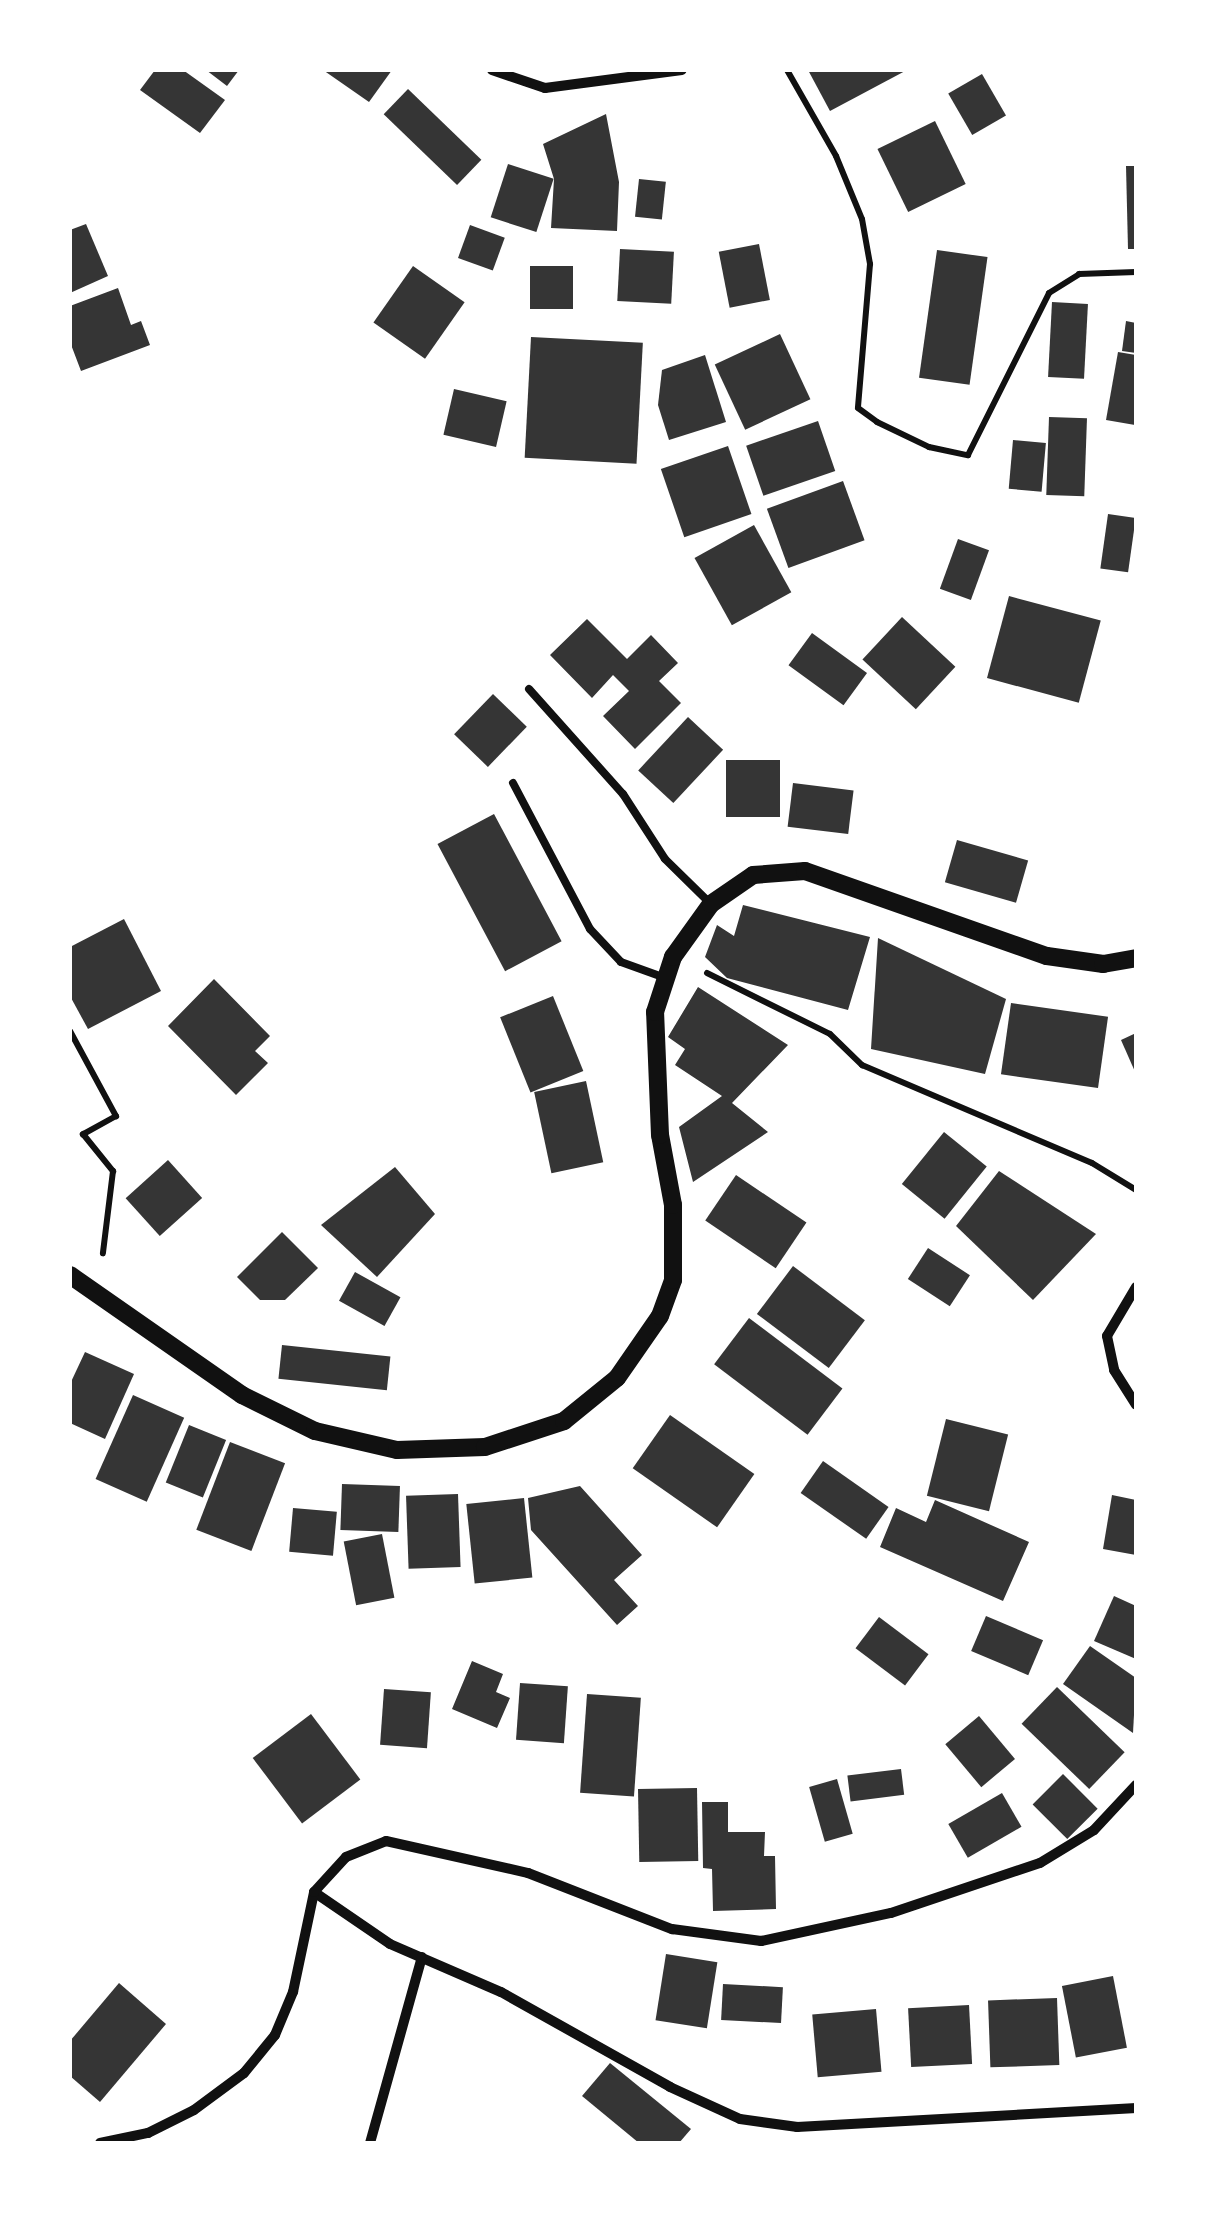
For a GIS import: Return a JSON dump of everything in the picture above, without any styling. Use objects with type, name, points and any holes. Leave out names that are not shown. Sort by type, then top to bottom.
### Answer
[{"type":"street","points":[[492,70],[545,88],[611,84],[682,70]]},
{"type":"street","points":[[610,70],[611,84]]},
{"type":"street","points":[[70,1275],[242,1395],[314,1431],[397,1450],[485,1446],[564,1421],[617,1378],[660,1316],[673,1280],[672,1206],[656,1067],[663,977],[673,956],[711,904],[753,875],[805,870],[1047,956],[1103,964],[1136,958]]},
{"type":"street","points":[[1136,1287],[1108,1336],[1114,1370],[1136,1405]]},
{"type":"street","points":[[100,2143],[148,2133],[194,2110],[244,2073],[275,2035],[294,1992],[314,1892],[346,1857],[386,1841],[528,1873],[672,1929],[761,1941],[891,1913],[1040,1864],[1094,1830],[1136,1785]]},
{"type":"street","points":[[314,1892],[390,1944],[422,1956],[740,2119],[797,2127],[1136,2108]]},
{"type":"street","points":[[370,2143],[422,1956]]},
{"type":"lane","points":[[529,689],[623,794],[665,859],[711,904]]},
{"type":"lane","points":[[513,782],[590,928],[621,962],[663,977]]},
{"type":"path","points":[[786,70],[836,156],[862,219],[870,264],[858,408],[877,422],[929,447],[968,455],[1049,293],[1079,274],[1136,272]]},
{"type":"path","points":[[673,956],[830,1034],[862,1065],[1092,1164],[1136,1190]]},
{"type":"path","points":[[70,1031],[116,1116],[83,1134],[112,1171],[98,1294]]},
{"type":"building","points":[[155,70],[183,70],[225,100],[200,133],[140,90]]},
{"type":"building","points":[[206,70],[239,70],[227,86]]},
{"type":"building","points":[[323,70],[392,70],[369,102]]},
{"type":"building","points":[[808,70],[907,70],[830,111]]},
{"type":"building","points":[[982,74],[1006,116],[972,135],[948,94]]},
{"type":"building","points":[[408,89],[481,160],[457,185],[384,114]]},
{"type":"building","points":[[606,114],[619,182],[617,231],[551,228],[554,179],[543,144]]},
{"type":"building","points":[[935,121],[966,184],[908,212],[877,149]]},
{"type":"building","points":[[508,164],[554,179],[536,232],[491,217]]},
{"type":"building","points":[[1126,166],[1136,166],[1136,249],[1128,249]]},
{"type":"building","points":[[639,179],[666,182],[662,220],[635,217]]},
{"type":"building","points":[[86,224],[108,276],[70,293],[70,230]]},
{"type":"building","points":[[470,225],[505,238],[493,271],[458,258]]},
{"type":"building","points":[[759,244],[770,300],[730,308],[719,252]]},
{"type":"building","points":[[620,249],[674,252],[671,304],[617,301]]},
{"type":"building","points":[[937,250],[988,257],[970,385],[919,378]]},
{"type":"building","points":[[413,266],[465,302],[425,359],[373,323]]},
{"type":"building","points":[[530,266],[573,266],[573,309],[530,309]]},
{"type":"building","points":[[118,288],[131,325],[141,321],[150,345],[81,371],[70,342],[70,306]]},
{"type":"building","points":[[1052,302],[1088,304],[1084,379],[1048,377]]},
{"type":"building","points":[[1126,321],[1136,323],[1136,353],[1122,351]]},
{"type":"building","points":[[780,334],[810,399],[745,430],[715,364]]},
{"type":"building","points":[[531,337],[643,343],[637,464],[525,458]]},
{"type":"building","points":[[1118,352],[1136,355],[1135,425],[1106,420]]},
{"type":"building","points":[[705,355],[726,422],[669,440],[658,405],[662,370]]},
{"type":"building","points":[[454,389],[507,401],[496,447],[443,435]]},
{"type":"building","points":[[1049,417],[1087,418],[1084,496],[1046,495]]},
{"type":"building","points":[[818,421],[835,471],[763,496],[746,446]]},
{"type":"building","points":[[1013,440],[1046,443],[1042,492],[1009,489]]},
{"type":"building","points":[[728,446],[751,514],[684,537],[661,469]]},
{"type":"building","points":[[843,481],[865,540],[788,568],[767,509]]},
{"type":"building","points":[[1108,514],[1136,518],[1128,572],[1100,568]]},
{"type":"building","points":[[754,525],[791,592],[732,625],[695,558]]},
{"type":"building","points":[[958,539],[989,550],[971,600],[940,589]]},
{"type":"building","points":[[1009,596],[1101,621],[1079,703],[987,678]]},
{"type":"building","points":[[902,617],[955,667],[916,709],[862,659]]},
{"type":"building","points":[[587,619],[627,659],[651,635],[678,663],[659,681],[681,703],[635,749],[603,716],[629,691],[613,675],[592,698],[550,655]]},
{"type":"building","points":[[812,633],[867,673],[844,705],[788,665]]},
{"type":"building","points":[[493,694],[527,727],[488,767],[454,734]]},
{"type":"building","points":[[688,717],[723,750],[673,803],[638,770]]},
{"type":"building","points":[[726,760],[780,760],[780,817],[726,817]]},
{"type":"building","points":[[793,783],[854,790],[848,834],[788,827]]},
{"type":"building","points":[[494,814],[562,941],[505,971],[437,844]]},
{"type":"building","points":[[957,840],[1028,860],[1016,903],[945,882]]},
{"type":"building","points":[[743,905],[870,937],[848,1010],[727,978],[705,957],[717,925],[734,936]]},
{"type":"building","points":[[124,919],[161,991],[88,1029],[70,996],[70,947]]},
{"type":"building","points":[[878,938],[1006,999],[985,1074],[871,1049]]},
{"type":"building","points":[[214,979],[270,1036],[255,1051],[268,1063],[236,1095],[168,1026]]},
{"type":"building","points":[[698,987],[788,1045],[732,1103],[768,1132],[693,1182],[679,1127],[722,1096],[675,1065],[685,1049],[668,1037]]},
{"type":"building","points":[[553,996],[583,1071],[530,1092],[500,1017]]},
{"type":"building","points":[[1011,1003],[1108,1017],[1098,1088],[1001,1074]]},
{"type":"building","points":[[1136,1033],[1136,1074],[1121,1040]]},
{"type":"building","points":[[586,1081],[603,1162],[551,1173],[534,1092]]},
{"type":"building","points":[[944,1132],[987,1167],[945,1219],[902,1184]]},
{"type":"building","points":[[168,1160],[202,1198],[160,1236],[126,1198]]},
{"type":"building","points":[[395,1167],[435,1214],[377,1277],[321,1225]]},
{"type":"building","points":[[999,1171],[1096,1234],[1033,1300],[956,1226]]},
{"type":"building","points":[[736,1175],[806,1223],[776,1268],[705,1221]]},
{"type":"building","points":[[282,1232],[318,1268],[285,1300],[260,1300],[237,1277]]},
{"type":"building","points":[[928,1248],[970,1275],[950,1306],[908,1279]]},
{"type":"building","points":[[793,1266],[865,1320],[829,1368],[757,1314]]},
{"type":"building","points":[[355,1272],[400,1297],[384,1326],[339,1301]]},
{"type":"building","points":[[749,1318],[842,1388],[808,1435],[714,1364]]},
{"type":"building","points":[[282,1345],[390,1356],[387,1390],[278,1379]]},
{"type":"building","points":[[85,1352],[134,1374],[105,1439],[70,1423],[70,1384]]},
{"type":"building","points":[[133,1395],[184,1418],[147,1502],[96,1479]]},
{"type":"building","points":[[670,1415],[754,1474],[717,1527],[633,1468]]},
{"type":"building","points":[[946,1419],[1008,1434],[989,1511],[927,1496]]},
{"type":"building","points":[[189,1425],[226,1440],[203,1497],[166,1482]]},
{"type":"building","points":[[230,1442],[285,1463],[251,1551],[196,1530]]},
{"type":"building","points":[[823,1461],[889,1507],[866,1539],[801,1493]]},
{"type":"building","points":[[342,1484],[400,1486],[398,1532],[340,1530]]},
{"type":"building","points":[[580,1486],[642,1555],[614,1580],[638,1606],[617,1625],[531,1530],[528,1498]]},
{"type":"building","points":[[458,1494],[461,1567],[409,1569],[406,1496]]},
{"type":"building","points":[[1112,1495],[1136,1500],[1136,1555],[1103,1549]]},
{"type":"building","points":[[524,1498],[532,1578],[475,1584],[466,1504]]},
{"type":"building","points":[[935,1500],[1029,1542],[1003,1601],[880,1547],[896,1508],[926,1522]]},
{"type":"building","points":[[293,1508],[337,1512],[333,1556],[289,1552]]},
{"type":"building","points":[[382,1534],[394,1598],[356,1605],[344,1541]]},
{"type":"building","points":[[1114,1596],[1136,1606],[1136,1659],[1094,1641]]},
{"type":"building","points":[[986,1616],[1043,1640],[1028,1675],[971,1651]]},
{"type":"building","points":[[879,1617],[929,1654],[905,1685],[856,1648]]},
{"type":"building","points":[[1090,1646],[1136,1678],[1133,1733],[1063,1684]]},
{"type":"building","points":[[472,1661],[503,1674],[496,1692],[510,1698],[497,1728],[452,1709]]},
{"type":"building","points":[[520,1683],[568,1686],[564,1743],[516,1740]]},
{"type":"building","points":[[1057,1687],[1125,1752],[1089,1789],[1022,1724]]},
{"type":"building","points":[[384,1689],[431,1692],[427,1748],[380,1745]]},
{"type":"building","points":[[587,1694],[641,1698],[634,1797],[580,1793]]},
{"type":"building","points":[[311,1714],[360,1779],[302,1823],[253,1758]]},
{"type":"building","points":[[979,1716],[1015,1759],[981,1787],[945,1744]]},
{"type":"building","points":[[901,1769],[904,1795],[851,1801],[847,1776]]},
{"type":"building","points":[[1063,1774],[1098,1809],[1067,1839],[1033,1804]]},
{"type":"building","points":[[837,1779],[853,1834],[825,1842],[809,1787]]},
{"type":"building","points":[[697,1788],[698,1861],[639,1862],[638,1789]]},
{"type":"building","points":[[1002,1793],[1022,1827],[968,1858],[948,1824]]},
{"type":"building","points":[[702,1802],[728,1802],[728,1832],[765,1832],[764,1856],[775,1856],[776,1909],[713,1911],[712,1869],[703,1868]]},
{"type":"building","points":[[666,1954],[717,1962],[707,2028],[656,2020]]},
{"type":"building","points":[[1113,1976],[1127,2048],[1076,2058],[1062,1986]]},
{"type":"building","points":[[119,1983],[166,2024],[100,2102],[70,2076],[70,2041]]},
{"type":"building","points":[[723,1984],[783,1987],[781,2023],[721,2020]]},
{"type":"building","points":[[1057,1998],[1059,2065],[990,2067],[988,2000]]},
{"type":"building","points":[[969,2005],[972,2064],[911,2067],[908,2008]]},
{"type":"building","points":[[876,2009],[881,2072],[818,2077],[812,2015]]},
{"type":"building","points":[[610,2063],[691,2129],[679,2143],[639,2143],[582,2096]]}]
